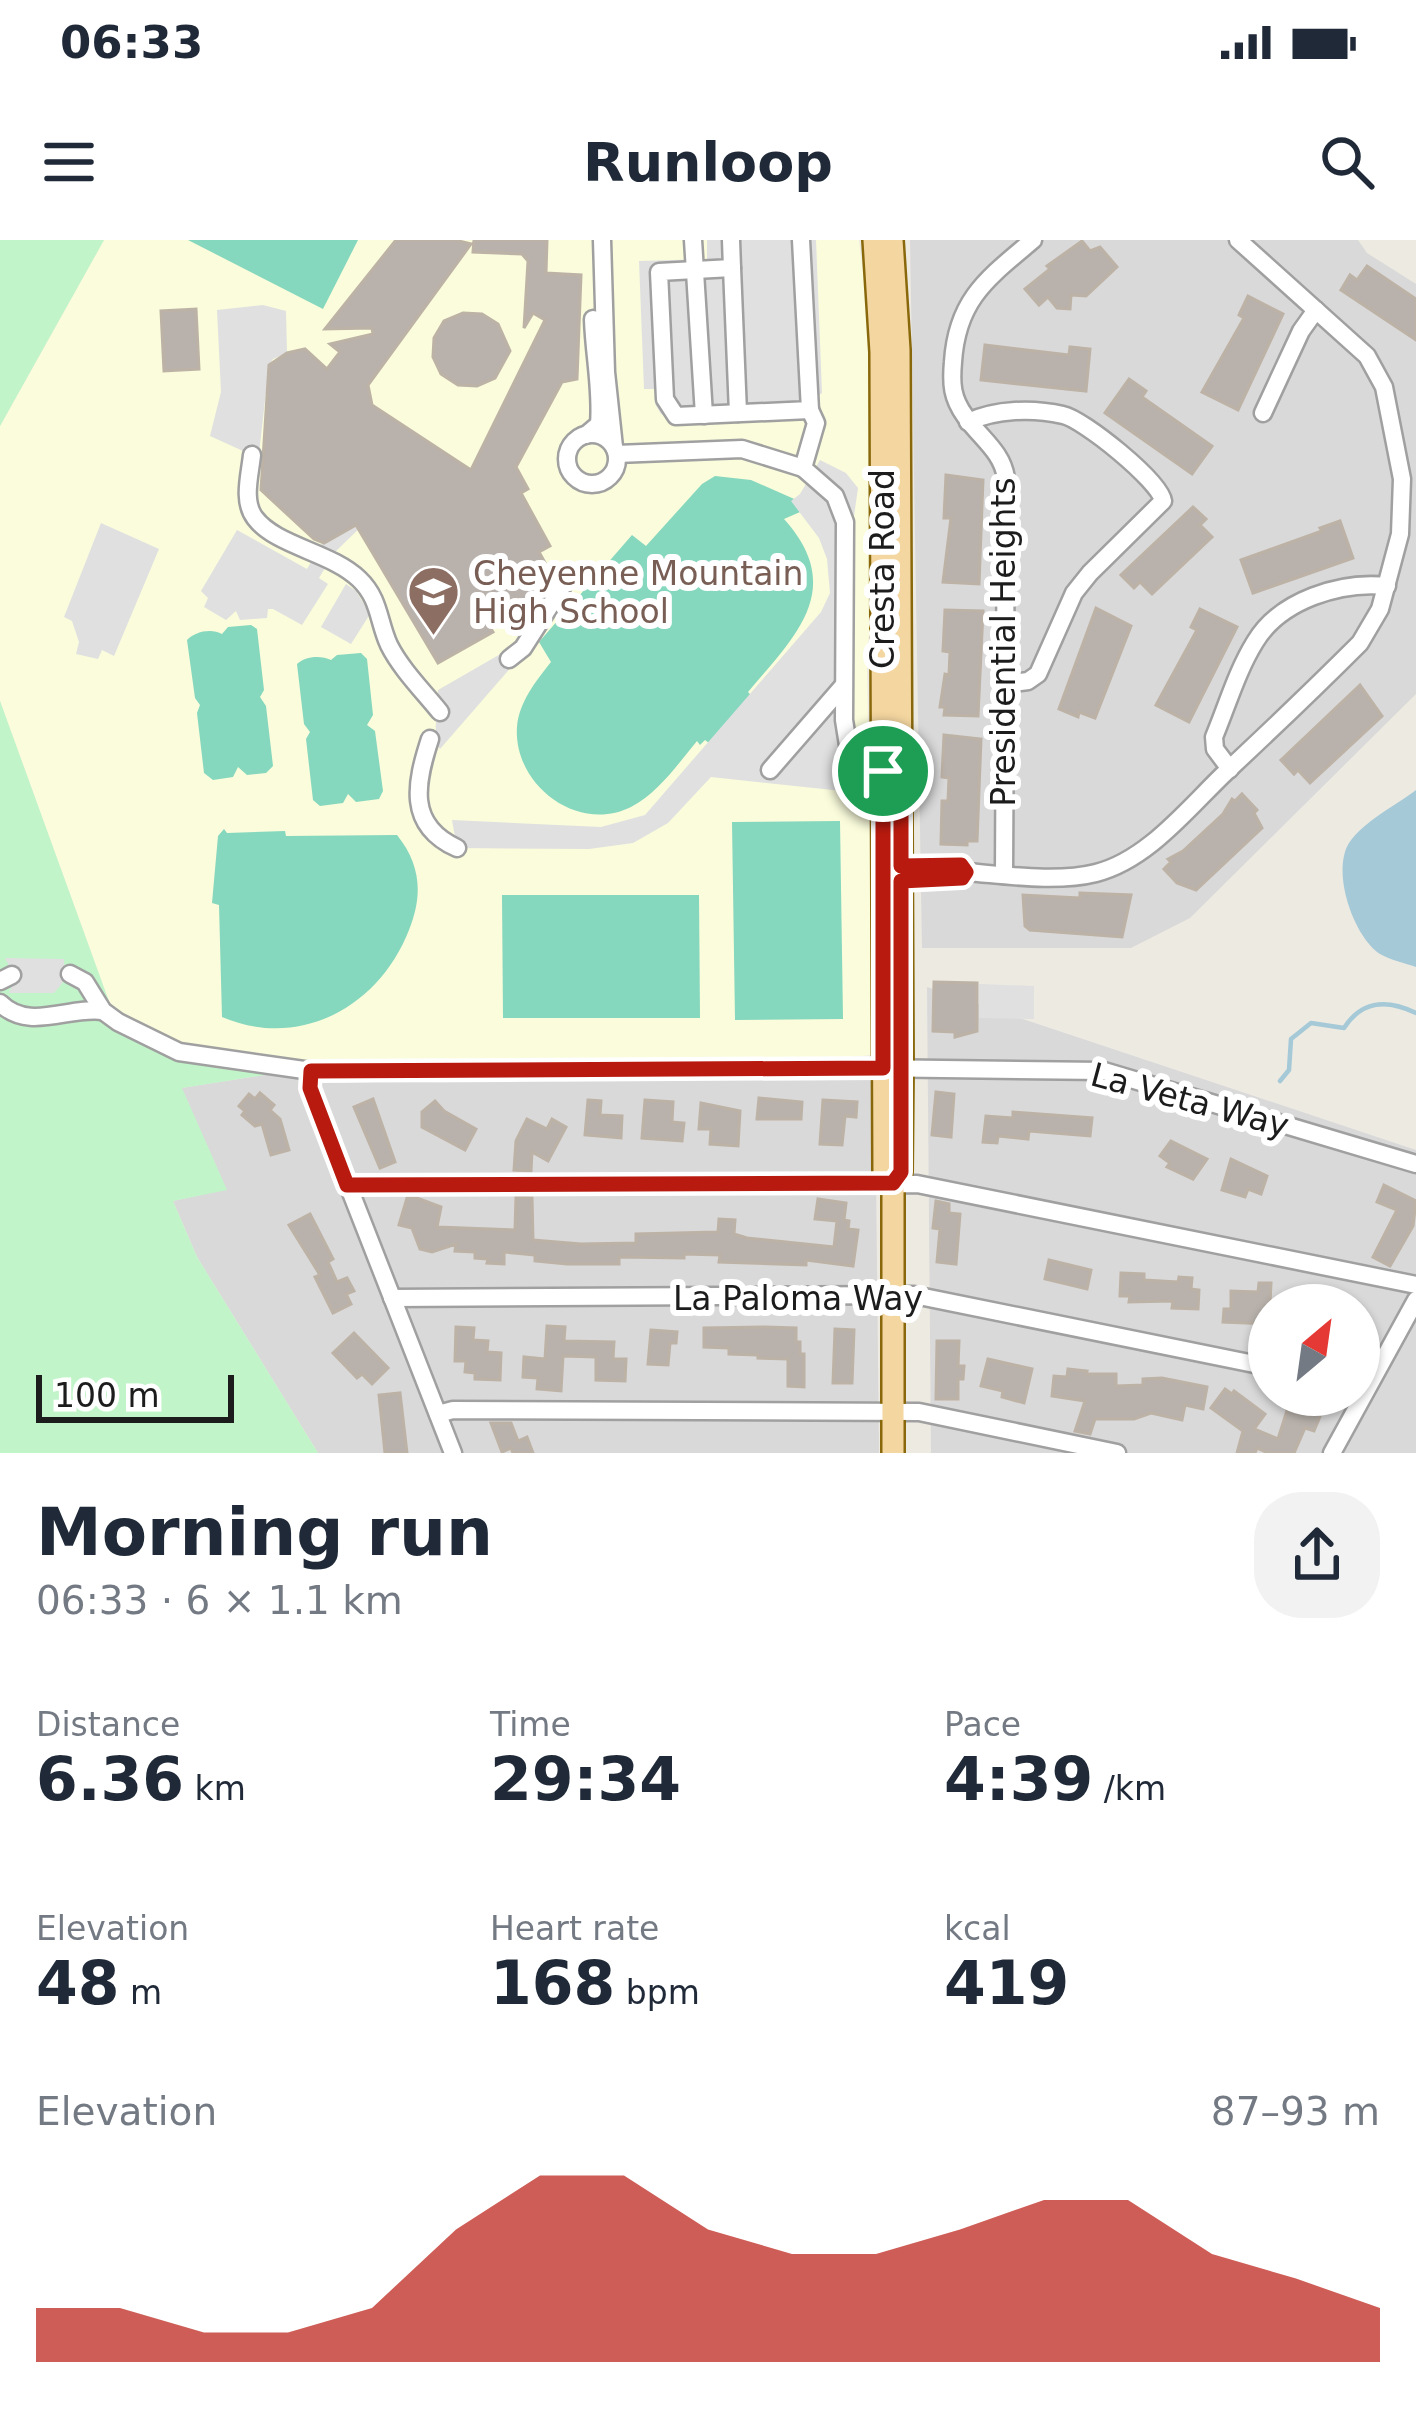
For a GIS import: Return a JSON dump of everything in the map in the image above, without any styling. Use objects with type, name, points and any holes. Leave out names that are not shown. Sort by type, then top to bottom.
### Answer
[{"type":"main road","name":"Cresta Road","points":[[874,240],[892,771],[901,874],[892,1116],[901,1172],[893,1183],[892,1453]]},
{"type":"main road","name":"Cresta Road","points":[[892,240],[899,350],[893,1068]]},
{"type":"street","points":[[592,240],[594,367],[602,402],[599,424],[572,443],[566,458],[570,473],[593,485],[614,471],[615,451],[606,372],[602,240]]},
{"type":"street","points":[[693,240],[704,415]]},
{"type":"street","points":[[731,240],[738,413]]},
{"type":"street","points":[[801,240],[810,410],[816,423],[803,468]]},
{"type":"street","name":"Presidential Heights","points":[[1004,875],[1006,478],[999,457],[968,422],[952,392],[959,320],[989,277],[1033,240]]},
{"type":"street","points":[[901,874],[962,878],[966,872],[1072,875],[1114,866],[1143,849],[1360,644],[1380,609],[1402,509],[1402,478],[1384,387],[1367,356],[1238,240]]},
{"type":"street","points":[[732,268],[659,272],[665,399],[676,416],[810,410]]},
{"type":"street","points":[[1263,413],[1301,331],[1316,310]]},
{"type":"street","points":[[968,422],[988,412],[1064,415],[1154,482],[1163,501],[1090,573],[1063,614],[1038,674],[1028,681],[1006,684]]},
{"type":"street","points":[[586,435],[602,436],[615,451]]},
{"type":"street","points":[[615,451],[742,448],[803,468],[835,496],[845,522],[843,686],[852,770],[892,771]]},
{"type":"street","points":[[252,455],[248,501],[255,518],[338,563],[361,581],[376,600],[395,655],[440,712]]},
{"type":"street","points":[[509,659],[523,648],[572,573]]},
{"type":"street","points":[[1230,769],[1215,749],[1214,737],[1259,635],[1286,611],[1315,596],[1355,586],[1387,586]]},
{"type":"street","points":[[770,770],[843,686]]},
{"type":"street","points":[[430,739],[418,775],[417,799],[431,829],[457,848]]},
{"type":"street","name":"La Veta Way","points":[[70,974],[92,989],[103,1011],[179,1052],[311,1071],[1105,1071],[1416,1164]]},
{"type":"street","points":[[0,1004],[28,1018],[82,1008],[103,1011]]},
{"type":"street","points":[[311,1071],[310,1088],[453,1453]]},
{"type":"street","points":[[347,1185],[917,1184],[1416,1285]]},
{"type":"street","name":"La Paloma Way","points":[[392,1298],[914,1294],[1248,1363]]},
{"type":"street","points":[[1380,1360],[1416,1300]]},
{"type":"street","points":[[438,1414],[453,1410],[919,1412],[1118,1453]]},
{"type":"street","points":[[1332,1453],[1350,1416]]},
{"type":"shaded area","name":"Cheyenne Mountain High School","points":[[104,240],[859,240],[871,337],[873,589],[867,658],[873,1055],[319,1061],[195,1050],[131,1022],[111,1007],[0,701],[0,426]]},
{"type":"shaded area","points":[[707,240],[816,240],[822,393],[791,415],[674,420],[661,414],[655,389],[644,389],[639,261],[707,259]]},
{"type":"shaded area","points":[[910,240],[1358,240],[1367,253],[1416,284],[1416,694],[1190,918],[1131,948],[922,948]]},
{"type":"shaded area","points":[[263,305],[286,311],[287,353],[269,365],[259,454],[210,436],[221,392],[217,310]]},
{"type":"shaded area","points":[[820,460],[846,473],[858,488],[852,530],[855,594],[842,791],[711,777],[668,823],[633,843],[589,849],[457,848],[452,820],[601,827],[645,815],[821,612],[830,593],[827,559],[819,538],[791,501]]},
{"type":"shaded area","points":[[356,512],[366,522],[334,553],[319,578],[328,584],[302,625],[273,609],[268,609],[267,618],[240,620],[236,611],[226,620],[204,607],[208,598],[201,591],[237,530],[307,569],[321,545]]},
{"type":"shaded area","points":[[101,523],[159,549],[114,656],[102,650],[98,659],[76,654],[79,642],[72,621],[64,617]]},
{"type":"shaded area","points":[[346,584],[370,614],[351,644],[321,627]]},
{"type":"shaded area","points":[[504,652],[513,665],[440,749],[435,740],[438,690]]},
{"type":"shaded area","points":[[5,958],[64,959],[65,980],[54,993],[9,993],[15,977]]},
{"type":"shaded area","points":[[979,984],[1034,986],[1034,1019],[979,1018]]},
{"type":"shaded area","points":[[927,987],[1416,1150],[1416,1453],[931,1453]]},
{"type":"shaded area","points":[[290,1071],[338,1080],[870,1080],[875,1084],[879,1453],[318,1453],[197,1257],[173,1201],[226,1189],[181,1088]]},
{"type":"green space","points":[[0,240],[104,240],[0,426]]},
{"type":"green space","points":[[188,240],[358,240],[323,309]]},
{"type":"green space","points":[[715,476],[751,480],[801,502],[800,512],[784,519],[812,568],[807,611],[797,631],[748,692],[758,703],[718,750],[705,740],[700,745],[697,741],[659,786],[631,807],[610,814],[570,809],[537,784],[519,748],[521,709],[551,662],[539,642],[632,535],[646,546],[702,484]]},
{"type":"green space","points":[[228,627],[257,629],[264,690],[260,697],[266,706],[273,766],[266,773],[247,775],[238,767],[233,777],[213,780],[204,773],[200,705],[187,640],[204,631],[222,634]]},
{"type":"green space","points":[[361,653],[367,659],[373,715],[367,725],[375,731],[383,791],[379,799],[356,802],[348,794],[343,803],[320,806],[313,800],[306,739],[310,732],[304,724],[297,664],[309,658],[331,660]]},
{"type":"green space","points":[[0,701],[111,1007],[109,1025],[155,1048],[196,1061],[290,1071],[182,1088],[227,1190],[173,1201],[197,1257],[318,1453],[0,1453]]},
{"type":"green space","points":[[840,821],[843,1019],[735,1020],[732,822]]},
{"type":"green space","points":[[224,829],[227,833],[285,831],[286,836],[397,835],[415,869],[418,892],[413,917],[396,957],[357,1000],[334,1015],[280,1028],[222,1017],[219,905],[212,903],[218,836]]},
{"type":"green space","points":[[502,895],[699,895],[700,1018],[503,1018]]},
{"type":"water","points":[[1416,790],[1416,967],[1370,946],[1348,903],[1343,870],[1344,855],[1355,835]]},
{"type":"building","points":[[396,240],[471,244],[368,385],[372,405],[471,470],[545,320],[533,313],[524,328],[528,261],[522,254],[473,252],[474,240],[547,240],[546,273],[581,275],[577,379],[562,382],[516,467],[528,489],[521,493],[550,546],[539,552],[553,577],[546,589],[487,623],[493,632],[438,663],[356,525],[324,543],[261,490],[269,365],[287,353],[305,349],[327,369],[340,352],[330,344],[373,334],[372,328],[325,329]]},
{"type":"building","points":[[1082,241],[1090,251],[1100,247],[1117,267],[1086,296],[1071,295],[1070,309],[1057,308],[1048,297],[1039,305],[1025,289]]},
{"type":"building","points":[[1367,266],[1416,299],[1416,340],[1341,290],[1350,275],[1357,280]]},
{"type":"building","points":[[1248,296],[1283,314],[1238,410],[1202,392],[1244,318],[1239,315]]},
{"type":"building","points":[[196,309],[199,369],[164,371],[161,311]]},
{"type":"building","points":[[463,313],[482,314],[498,324],[510,351],[495,378],[477,386],[458,385],[441,374],[433,357],[434,338],[444,321]]},
{"type":"building","points":[[985,345],[1069,355],[1070,347],[1090,349],[1086,391],[981,380]]},
{"type":"building","points":[[1129,379],[1146,391],[1142,397],[1212,446],[1192,474],[1105,413]]},
{"type":"building","points":[[946,475],[983,480],[979,584],[943,582],[951,518],[944,518]]},
{"type":"building","points":[[1193,507],[1206,519],[1200,525],[1212,537],[1152,594],[1140,582],[1134,588],[1121,575]]},
{"type":"building","points":[[1340,521],[1353,558],[1253,593],[1241,560]]},
{"type":"building","points":[[1096,608],[1131,626],[1095,718],[1079,712],[1078,717],[1059,709]]},
{"type":"building","points":[[1200,609],[1237,627],[1189,722],[1156,705],[1197,630],[1191,627]]},
{"type":"building","points":[[945,610],[983,611],[978,716],[944,715],[945,707],[940,707],[945,674],[949,675],[950,652],[943,651]]},
{"type":"building","points":[[1360,685],[1382,716],[1310,783],[1298,770],[1294,774],[1281,760]]},
{"type":"building","points":[[944,735],[981,739],[977,841],[967,841],[967,845],[941,844],[942,801],[948,801],[949,778],[942,777]]},
{"type":"building","points":[[1242,794],[1257,810],[1254,813],[1262,828],[1196,890],[1177,883],[1164,869],[1171,862],[1168,859],[1183,851]]},
{"type":"building","points":[[1080,893],[1131,895],[1122,937],[1025,926],[1023,895],[1080,898]]},
{"type":"building","points":[[934,982],[977,983],[977,1031],[955,1037],[955,1032],[933,1031]]},
{"type":"building","points":[[936,1092],[954,1094],[951,1137],[932,1135]]},
{"type":"building","points":[[260,1093],[274,1105],[270,1110],[280,1119],[289,1150],[271,1155],[262,1124],[255,1126],[242,1115],[245,1111],[239,1106],[249,1094],[255,1099]]},
{"type":"building","points":[[759,1098],[802,1102],[801,1119],[757,1119]]},
{"type":"building","points":[[373,1099],[395,1162],[380,1168],[354,1107]]},
{"type":"building","points":[[588,1100],[601,1101],[600,1115],[622,1116],[621,1138],[585,1135]]},
{"type":"building","points":[[645,1100],[673,1102],[672,1122],[684,1123],[682,1141],[642,1138]]},
{"type":"building","points":[[823,1100],[857,1102],[856,1117],[845,1116],[842,1145],[820,1144]]},
{"type":"building","points":[[435,1101],[476,1129],[465,1150],[422,1127],[422,1112]]},
{"type":"building","points":[[701,1103],[740,1111],[738,1146],[710,1144],[711,1129],[699,1129]]},
{"type":"building","points":[[1013,1112],[1092,1118],[1090,1136],[1029,1131],[1028,1139],[998,1136],[997,1143],[983,1142],[986,1116],[1013,1118]]},
{"type":"building","points":[[527,1119],[547,1129],[552,1119],[566,1127],[548,1161],[532,1152],[531,1171],[514,1170],[516,1141]]},
{"type":"building","points":[[1171,1141],[1207,1159],[1193,1179],[1167,1167],[1170,1163],[1160,1156]]},
{"type":"building","points":[[1231,1159],[1267,1176],[1261,1194],[1248,1189],[1245,1197],[1222,1190]]},
{"type":"building","points":[[1384,1185],[1416,1201],[1413,1226],[1390,1266],[1373,1257],[1397,1210],[1377,1202]]},
{"type":"building","points":[[516,1197],[532,1198],[533,1240],[581,1244],[636,1243],[636,1234],[718,1232],[719,1219],[735,1220],[734,1234],[747,1238],[834,1247],[837,1221],[815,1219],[818,1199],[846,1203],[848,1229],[858,1230],[853,1266],[806,1260],[806,1265],[719,1262],[720,1255],[684,1254],[684,1258],[619,1257],[619,1264],[567,1264],[504,1252],[504,1264],[487,1263],[488,1259],[475,1258],[475,1252],[455,1251],[456,1244],[432,1252],[420,1249],[412,1228],[399,1225],[407,1198],[417,1198],[441,1207],[437,1227],[515,1230]]},
{"type":"building","points":[[936,1201],[949,1204],[949,1213],[960,1214],[956,1264],[937,1262]]},
{"type":"building","points":[[310,1214],[333,1259],[328,1262],[337,1282],[347,1278],[354,1291],[346,1294],[351,1304],[333,1313],[315,1277],[320,1275],[289,1225]]},
{"type":"building","points":[[1049,1260],[1091,1270],[1087,1289],[1045,1279]]},
{"type":"building","points":[[1121,1273],[1144,1274],[1144,1280],[1192,1278],[1191,1289],[1199,1290],[1198,1309],[1172,1308],[1173,1301],[1129,1302],[1130,1296],[1120,1296]]},
{"type":"building","points":[[1231,1291],[1248,1292],[1248,1323],[1223,1322],[1224,1309],[1231,1309]]},
{"type":"building","points":[[547,1326],[565,1327],[564,1341],[614,1342],[613,1359],[626,1359],[625,1381],[596,1380],[596,1357],[563,1356],[561,1391],[537,1389],[538,1378],[523,1377],[524,1357],[545,1359]]},
{"type":"building","points":[[456,1327],[474,1328],[473,1340],[488,1341],[487,1352],[501,1353],[500,1380],[475,1379],[475,1373],[465,1372],[466,1361],[455,1361]]},
{"type":"building","points":[[704,1328],[796,1328],[796,1342],[804,1354],[804,1387],[788,1386],[788,1359],[704,1347]]},
{"type":"building","points":[[835,1329],[854,1330],[852,1383],[833,1383]]},
{"type":"building","points":[[651,1330],[677,1332],[676,1343],[670,1343],[668,1365],[648,1364]]},
{"type":"building","points":[[354,1333],[388,1368],[372,1384],[362,1374],[357,1378],[333,1353]]},
{"type":"building","points":[[937,1341],[959,1341],[958,1366],[964,1366],[958,1399],[936,1399]]},
{"type":"building","points":[[988,1359],[1032,1369],[1024,1403],[981,1386]]},
{"type":"building","points":[[1068,1369],[1116,1374],[1116,1386],[1143,1385],[1143,1379],[1162,1378],[1207,1387],[1203,1409],[1185,1405],[1182,1420],[1151,1413],[1134,1419],[1095,1419],[1090,1434],[1075,1431],[1085,1401],[1052,1396],[1054,1376],[1067,1377]]},
{"type":"building","points":[[1225,1389],[1234,1391],[1248,1401],[1248,1416],[1264,1416],[1254,1429],[1278,1439],[1285,1416],[1320,1416],[1314,1431],[1305,1428],[1294,1453],[1257,1448],[1255,1453],[1237,1453],[1243,1431],[1211,1408]]},
{"type":"building","points":[[400,1393],[407,1453],[385,1453],[379,1395]]},
{"type":"building","points":[[491,1423],[511,1423],[518,1441],[527,1437],[533,1453],[513,1453],[511,1448],[502,1452]]},
{"type":"waterway","points":[[1280,1081],[1289,1070],[1291,1039],[1311,1023],[1344,1028],[1367,1007],[1385,1004],[1416,1013]]},
{"type":"place","name":"Cheyenne Mountain High School","points":[[434,638]]},
{"type":"route","points":[[901,770],[901,866],[961,865],[966,872],[962,878],[901,881],[901,1172],[893,1183],[347,1185],[310,1088],[311,1071],[883,1068],[883,771],[901,770]]}]
